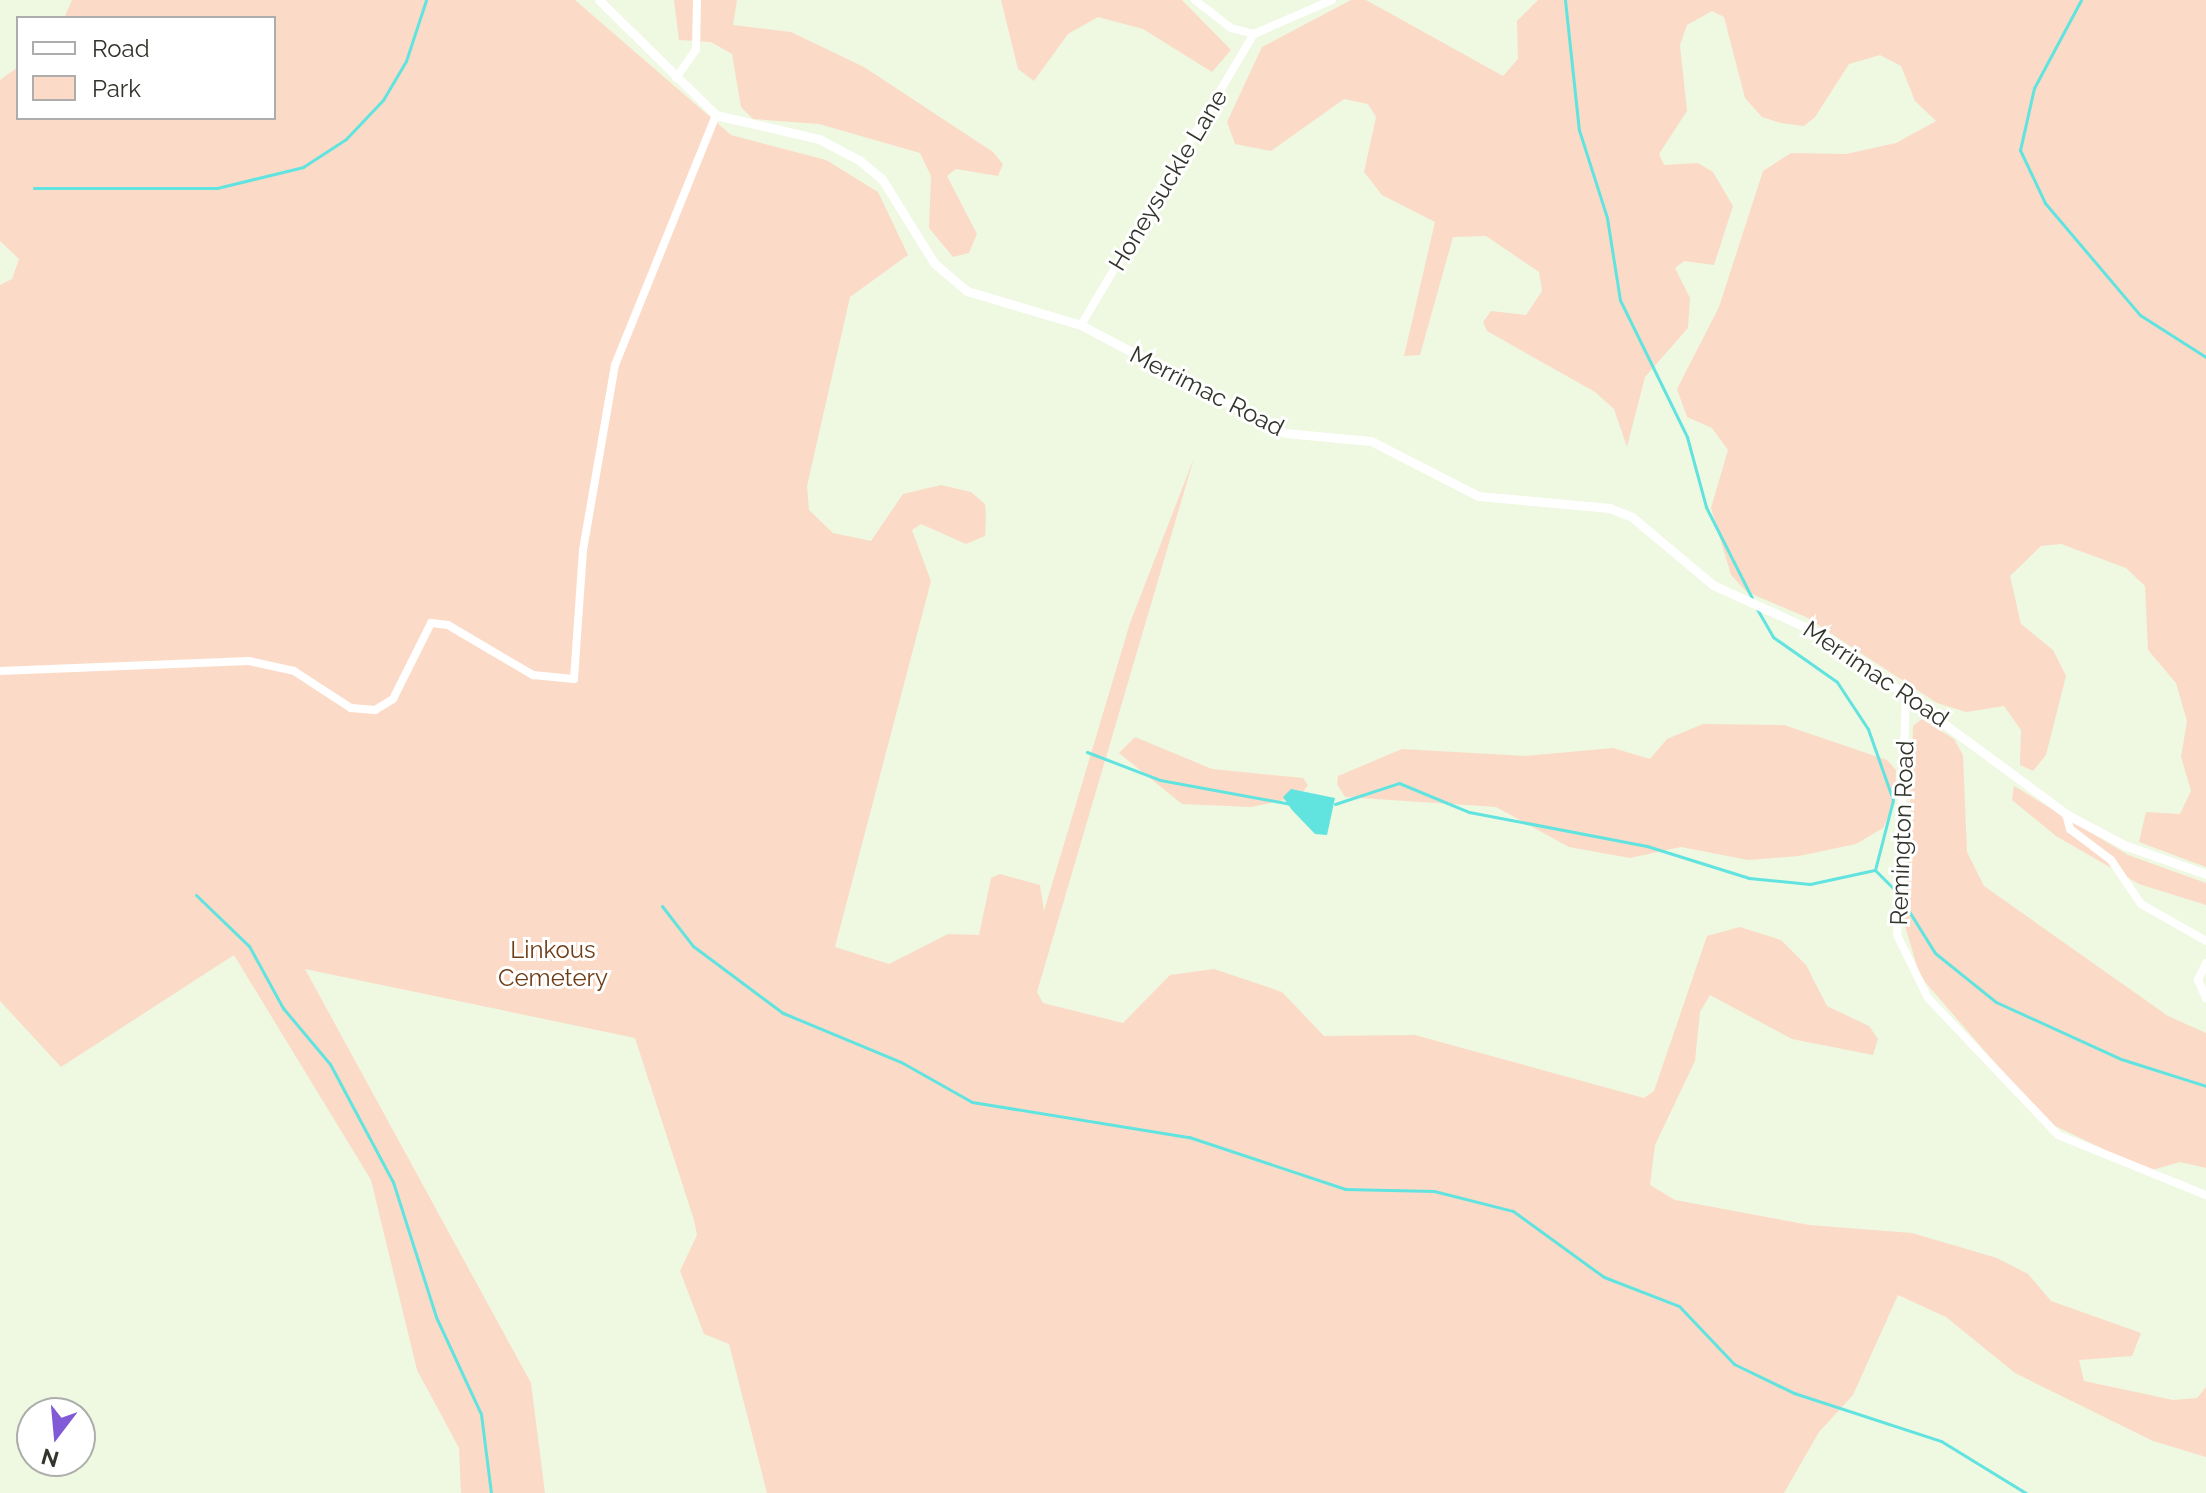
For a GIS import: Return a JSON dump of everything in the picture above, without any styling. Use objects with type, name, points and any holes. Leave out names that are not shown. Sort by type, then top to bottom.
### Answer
[{"type":"street","name":"Merrimac Road","points":[[599,0],[716,115],[842,149],[882,179],[949,279],[984,298],[1081,325],[1285,433],[1371,441],[1478,496],[1609,508],[1632,517],[1713,585],[1825,636],[2066,814],[2124,845],[2206,874]]},
{"type":"street","points":[[676,78],[696,49],[697,0]]},
{"type":"street","points":[[1195,0],[1231,28],[1254,34],[1332,0]]},
{"type":"street","name":"Honeysuckle Lane","points":[[1081,325],[1254,34]]},
{"type":"street","points":[[0,671],[249,661],[294,671],[351,708],[375,710],[393,699],[418,660],[431,623],[448,625],[533,675],[574,679],[583,550],[615,365],[716,115]]},
{"type":"street","name":"Remington Road","points":[[1906,695],[1897,935],[1928,998],[2058,1135],[2206,1195]]},
{"type":"street","points":[[2066,814],[2070,829],[2111,860],[2141,904],[2206,941]]},
{"type":"street","points":[[2206,963],[2198,980],[2206,998]]},
{"type":"green space","name":"Linkous Cemetery","points":[[72,0],[575,0],[731,135],[826,160],[878,192],[908,255],[850,297],[807,486],[809,510],[833,533],[871,541],[903,494],[941,485],[971,492],[985,504],[985,536],[966,544],[921,524],[912,530],[931,581],[835,947],[889,964],[948,934],[979,935],[991,878],[1000,874],[1040,885],[1044,911],[1130,623],[1194,458],[1037,992],[1043,1003],[1123,1023],[1170,975],[1214,969],[1282,992],[1324,1036],[1415,1035],[1644,1098],[1654,1091],[1707,936],[1740,927],[1781,940],[1806,965],[1827,1006],[1869,1026],[1878,1039],[1873,1055],[1792,1039],[1710,995],[1700,1012],[1695,1061],[1655,1145],[1650,1185],[1675,1200],[1809,1225],[1912,1233],[1997,1258],[2028,1274],[2051,1301],[2141,1333],[2132,1356],[2079,1360],[2084,1381],[2173,1400],[2197,1398],[2206,1387],[2206,1457],[2153,1441],[2015,1373],[1946,1317],[1898,1295],[1853,1395],[1819,1432],[1784,1493],[767,1493],[729,1344],[704,1334],[680,1271],[697,1235],[635,1038],[305,969],[531,1383],[545,1493],[461,1493],[459,1448],[417,1370],[371,1180],[234,955],[61,1067],[0,1001],[0,285],[12,279],[19,259],[0,241],[0,80],[16,68],[16,120],[276,120],[276,16],[65,16]]},
{"type":"green space","points":[[674,0],[737,0],[733,25],[791,32],[864,67],[993,152],[1003,164],[998,176],[956,169],[947,176],[977,234],[969,253],[953,257],[929,228],[931,176],[920,153],[819,124],[753,119],[741,107],[732,54],[711,42],[679,40]]},
{"type":"green space","points":[[1001,0],[1182,0],[1231,50],[1212,72],[1143,29],[1098,17],[1068,34],[1034,81],[1018,69]]},
{"type":"green space","points":[[1351,0],[1366,0],[1503,76],[1518,59],[1517,21],[1538,0],[2206,0],[2206,867],[2139,842],[2146,812],[2180,814],[2191,791],[2181,757],[2187,721],[2176,683],[2148,650],[2145,586],[2126,568],[2061,544],[2041,546],[2010,576],[2021,624],[2053,650],[2066,676],[2046,755],[2033,771],[2020,765],[2021,730],[2004,706],[1966,712],[1937,703],[1806,617],[1747,592],[1731,575],[1711,508],[1728,450],[1712,428],[1687,417],[1677,389],[1719,307],[1763,171],[1791,153],[1846,154],[1896,143],[1936,121],[1915,101],[1901,66],[1880,55],[1849,64],[1815,117],[1804,126],[1781,123],[1762,117],[1745,98],[1724,17],[1712,11],[1687,25],[1680,45],[1687,111],[1659,154],[1664,165],[1698,163],[1713,172],[1733,206],[1714,265],[1684,261],[1675,268],[1690,298],[1688,328],[1645,377],[1627,447],[1614,409],[1595,392],[1487,331],[1483,322],[1491,311],[1526,315],[1542,291],[1539,272],[1486,236],[1453,237],[1420,355],[1404,356],[1435,222],[1382,195],[1364,172],[1376,117],[1368,104],[1344,99],[1271,151],[1235,144],[1227,122],[1262,47]]},
{"type":"green space","points":[[1922,719],[1954,739],[1963,755],[1967,852],[1984,886],[2168,1016],[2206,1033],[2206,1168],[2180,1162],[2149,1171],[2045,1121],[1920,976],[1905,926],[1913,726]]},
{"type":"green space","points":[[1703,724],[1784,725],[1887,760],[1896,770],[1895,803],[1883,828],[1856,844],[1799,856],[1748,860],[1681,847],[1630,858],[1569,847],[1496,807],[1345,797],[1337,784],[1338,776],[1402,749],[1525,756],[1613,748],[1650,759],[1667,739]]},
{"type":"green space","points":[[1135,737],[1212,769],[1303,778],[1308,785],[1299,797],[1251,807],[1182,804],[1119,753]]},
{"type":"green space","points":[[2014,786],[2128,855],[2206,883],[2206,905],[2139,884],[2056,836],[2012,800]]},
{"type":"water","points":[[1291,789],[1335,798],[1327,835],[1315,834],[1292,810],[1283,797]]},
{"type":"waterway","points":[[34,188],[217,188],[303,167],[346,139],[383,100],[406,61],[426,0]]},
{"type":"waterway","points":[[1565,0],[1579,130],[1607,218],[1620,300],[1687,437],[1706,507],[1752,598]]},
{"type":"waterway","points":[[2081,0],[2034,88],[2020,150],[2045,203],[2140,315],[2206,357]]},
{"type":"waterway","points":[[1757,609],[1773,637],[1837,682],[1868,729],[1893,800],[1875,870]]},
{"type":"waterway","points":[[1087,752],[1160,780],[1291,804]]},
{"type":"waterway","points":[[1335,804],[1399,783],[1469,812],[1647,846],[1749,878],[1810,884],[1875,870],[1896,891]]},
{"type":"waterway","points":[[196,895],[249,946],[283,1008],[330,1064],[393,1182],[436,1317],[481,1414],[491,1493]]},
{"type":"waterway","points":[[1902,900],[1935,953],[1996,1002],[2121,1059],[2206,1086]]},
{"type":"waterway","points":[[662,906],[693,946],[783,1013],[901,1062],[972,1102],[1189,1137],[1345,1189],[1434,1191],[1513,1211],[1604,1277],[1679,1306],[1734,1364],[1794,1393],[1941,1441],[2026,1493]]}]
